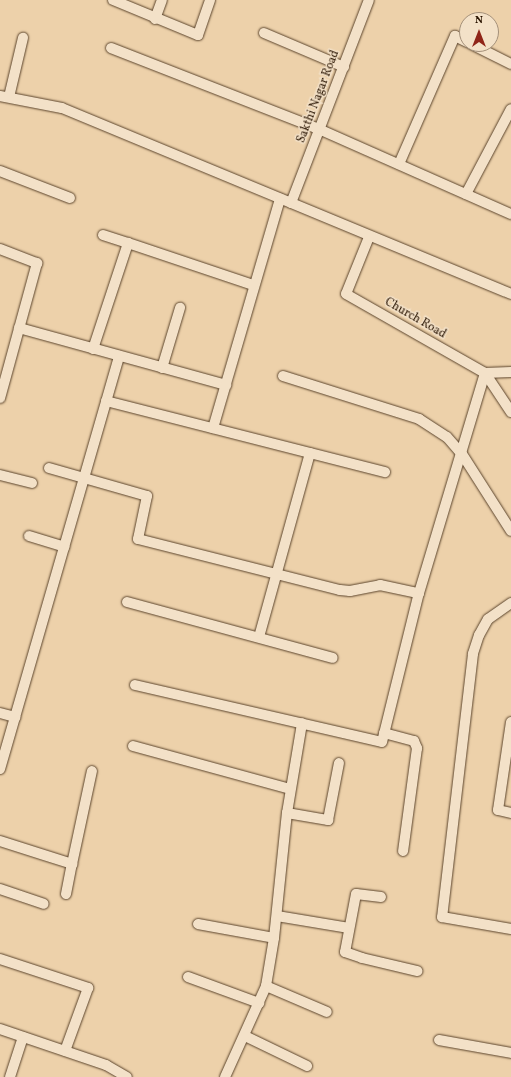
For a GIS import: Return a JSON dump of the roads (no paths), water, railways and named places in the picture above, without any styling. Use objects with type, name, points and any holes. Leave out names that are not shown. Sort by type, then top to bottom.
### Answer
[{"type":"street","points":[[112,0],[155,19],[198,35],[210,0]]},
{"type":"street","points":[[155,19],[162,0]]},
{"type":"street","name":"Sakthi Nagar Road","points":[[291,203],[321,130],[369,0]]},
{"type":"street","points":[[264,33],[344,67]]},
{"type":"street","points":[[398,164],[455,36],[459,38]]},
{"type":"street","points":[[23,38],[5,96],[62,108],[369,237],[511,294]]},
{"type":"street","points":[[110,48],[321,130],[511,214]]},
{"type":"street","points":[[487,52],[511,64]]},
{"type":"street","points":[[466,194],[511,109]]},
{"type":"street","points":[[0,171],[70,198]]},
{"type":"street","points":[[213,428],[253,285],[280,199]]},
{"type":"street","points":[[104,235],[253,285]]},
{"type":"street","name":"Church Road","points":[[369,237],[346,294],[485,373],[511,412]]},
{"type":"street","points":[[93,349],[128,243]]},
{"type":"street","points":[[0,249],[37,263],[0,398]]},
{"type":"street","points":[[162,368],[180,308]]},
{"type":"street","points":[[20,328],[226,385]]},
{"type":"street","points":[[0,769],[119,356]]},
{"type":"street","points":[[135,685],[382,742],[419,593],[462,454],[485,373],[511,372]]},
{"type":"street","points":[[282,376],[419,419],[447,437],[462,454],[511,531]]},
{"type":"street","points":[[106,401],[385,472]]},
{"type":"street","points":[[259,638],[310,453]]},
{"type":"street","points":[[49,468],[84,480],[147,496],[138,539],[340,590],[350,591],[380,585],[419,593]]},
{"type":"street","points":[[0,474],[32,483]]},
{"type":"street","points":[[29,536],[64,547]]},
{"type":"street","points":[[127,602],[333,658]]},
{"type":"street","points":[[511,603],[488,619],[472,654],[442,917],[511,930]]},
{"type":"street","points":[[0,713],[15,717]]},
{"type":"street","points":[[511,722],[498,810],[511,813]]},
{"type":"street","points":[[225,1077],[245,1036],[266,986],[277,916],[290,789],[302,723]]},
{"type":"street","points":[[384,734],[410,739],[417,748],[403,851]]},
{"type":"street","points":[[133,746],[290,789]]},
{"type":"street","points":[[287,813],[328,820],[339,763]]},
{"type":"street","points":[[66,894],[92,771]]},
{"type":"street","points":[[0,841],[72,864]]},
{"type":"street","points":[[0,889],[44,904]]},
{"type":"street","points":[[381,897],[356,894],[345,948],[348,954],[417,971]]},
{"type":"street","points":[[277,916],[349,928]]},
{"type":"street","points":[[198,924],[274,938]]},
{"type":"street","points":[[0,960],[88,988],[64,1051]]},
{"type":"street","points":[[188,977],[259,1003]]},
{"type":"street","points":[[266,986],[327,1012]]},
{"type":"street","points":[[0,1029],[106,1064],[127,1077]]},
{"type":"street","points":[[245,1036],[307,1066]]},
{"type":"street","points":[[10,1077],[23,1037]]},
{"type":"street","points":[[439,1040],[511,1054]]}]
